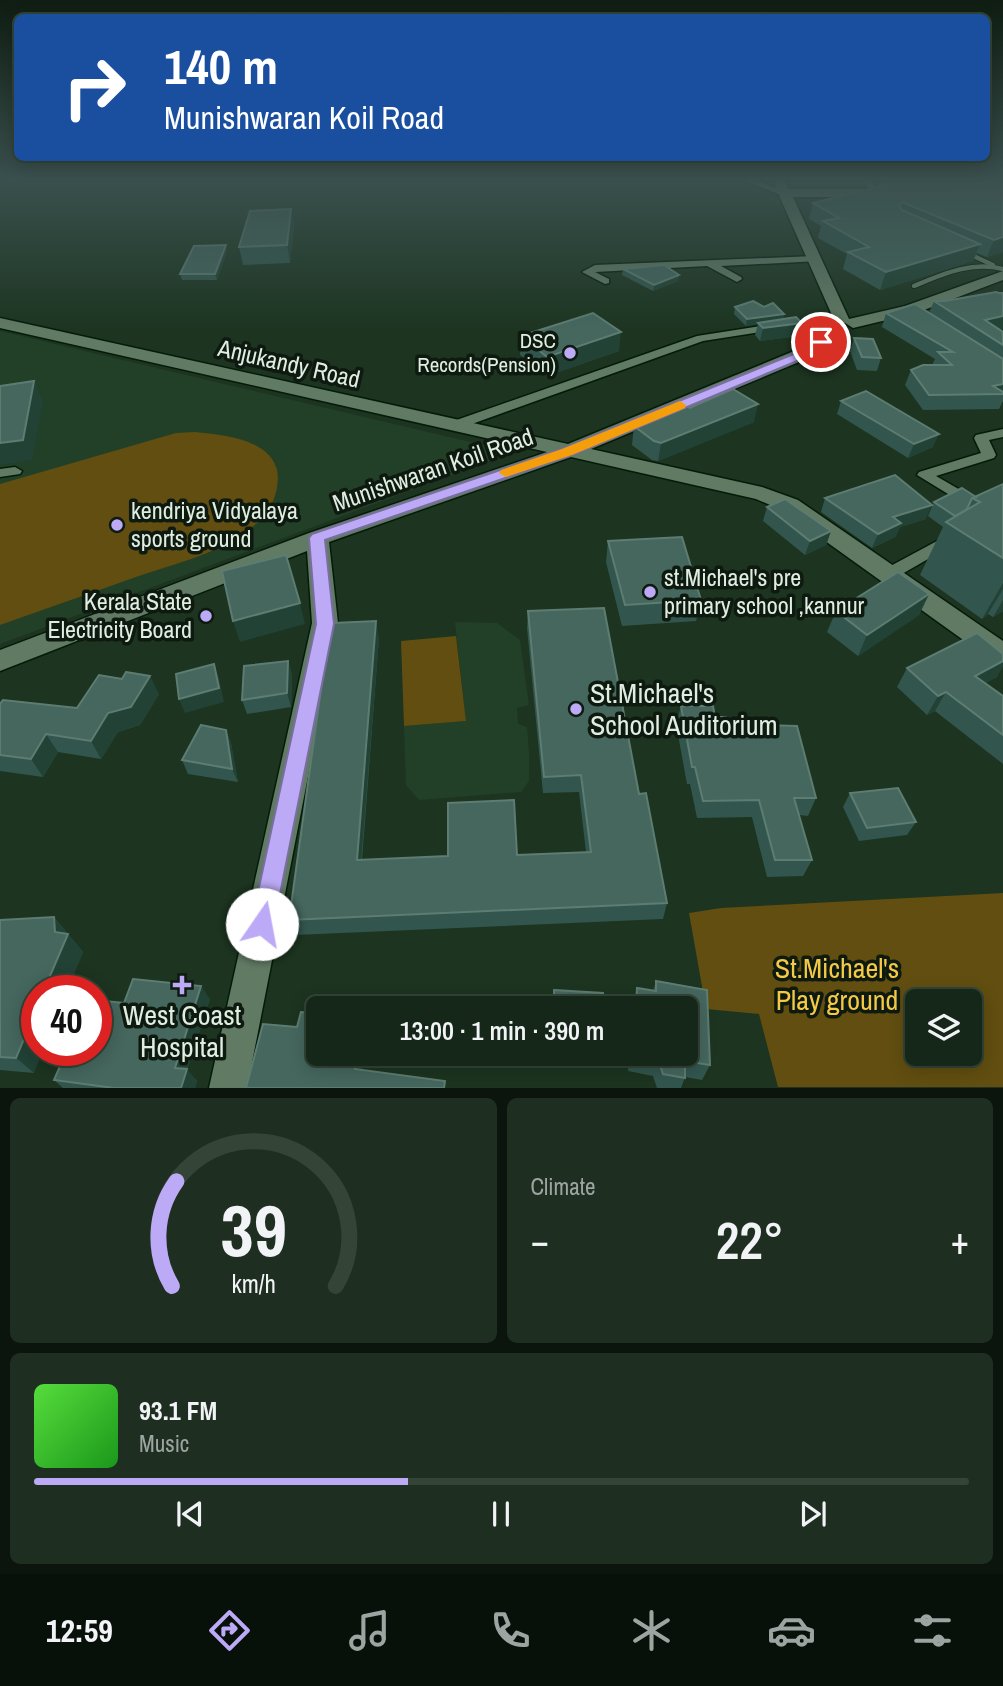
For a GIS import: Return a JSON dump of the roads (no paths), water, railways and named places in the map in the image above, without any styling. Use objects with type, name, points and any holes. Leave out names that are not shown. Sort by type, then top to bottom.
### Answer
[{"type":"street","points":[[453,426],[701,338],[792,324],[840,324],[801,229]]},
{"type":"street","points":[[605,281],[587,272],[595,268],[815,259]]},
{"type":"street","points":[[706,262],[737,279]]},
{"type":"street","points":[[638,266],[656,277]]},
{"type":"street","name":"Munishwaran Koil Road","points":[[0,661],[317,538],[567,452],[805,354],[840,324],[915,314],[998,270]]},
{"type":"street","name":"Anjukandy Road","points":[[0,323],[567,452],[703,479],[775,498],[847,543],[1003,654]]},
{"type":"street","points":[[986,512],[924,475],[989,455],[981,439],[1003,433]]},
{"type":"street","points":[[888,574],[963,533]]},
{"type":"street","points":[[228,1087],[325,624],[317,538]]},
{"type":"lane","points":[[958,249],[998,270]]},
{"type":"lane","points":[[914,286],[974,266],[1003,269]]},
{"type":"place","name":"DSC Records(Pension)","points":[[570,353]]},
{"type":"place","name":"kendriya Vidyalaya sports ground","points":[[117,525]]},
{"type":"place","name":"st.Michael's pre primary school ,kannur","points":[[650,592]]},
{"type":"place","name":"Kerala State Electricity Board","points":[[206,616]]},
{"type":"place","name":"St.Michael's School Auditorium","points":[[576,709]]},
{"type":"place","name":"West Coast Hospital","points":[[182,985]]},
{"type":"park label","name":"St.Michael's Play ground","points":[[837,984]]}]
